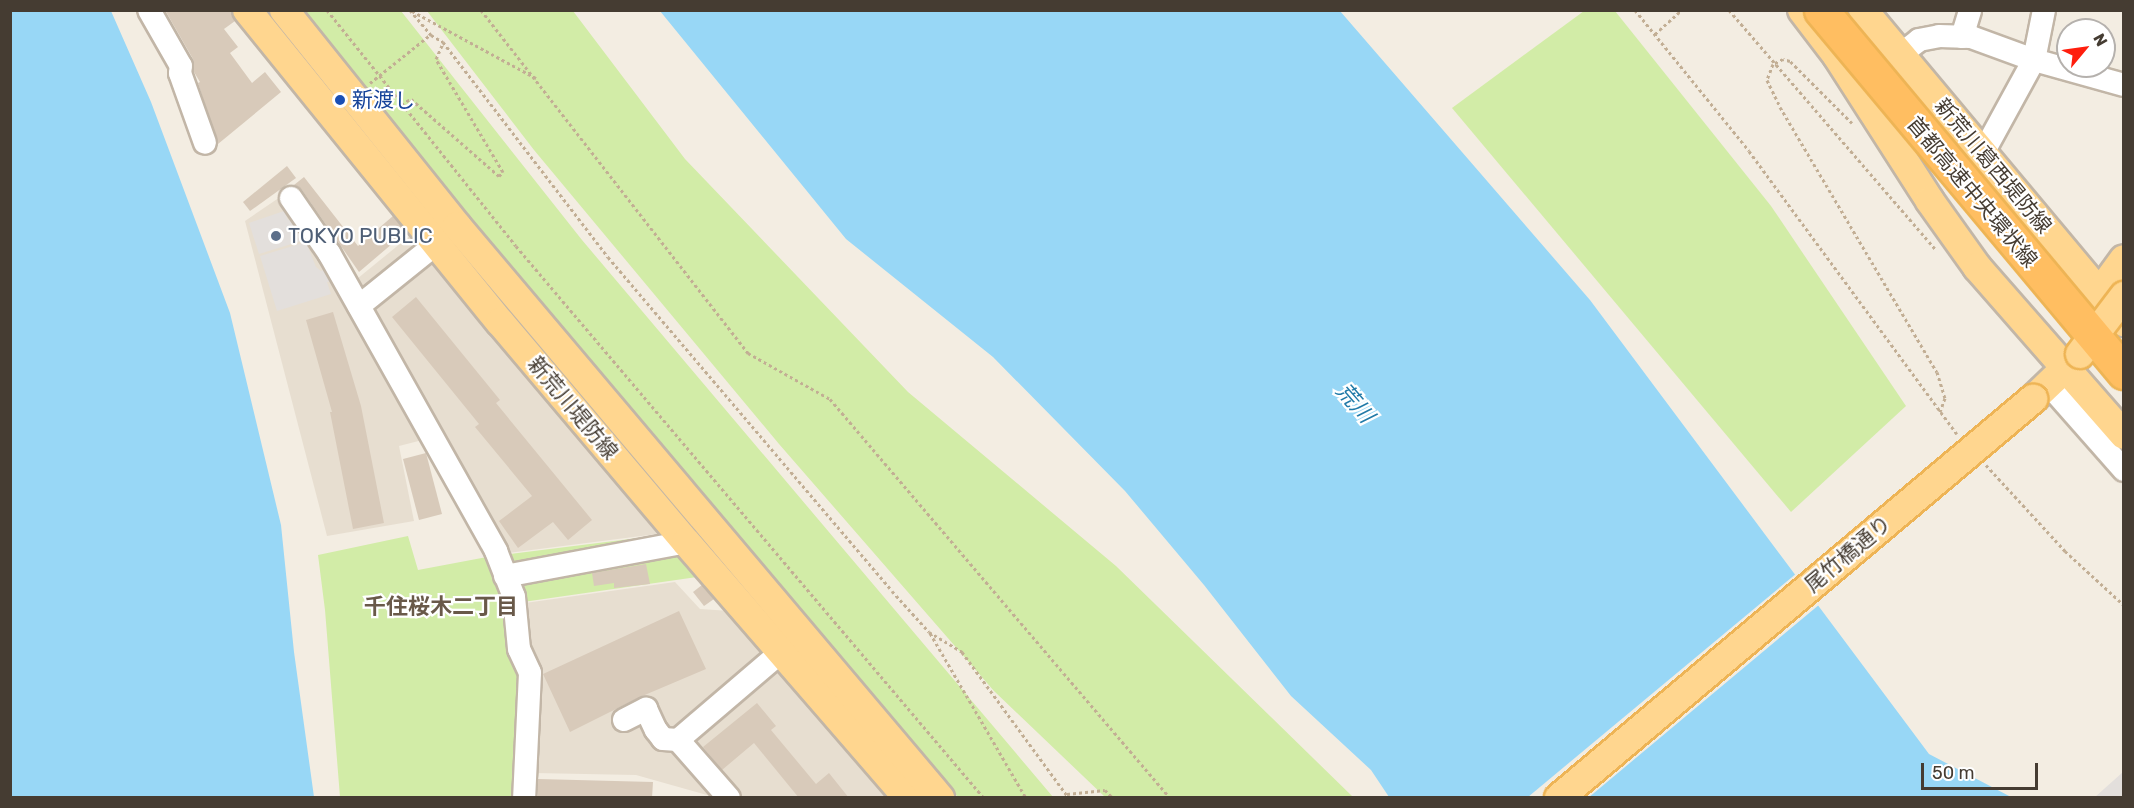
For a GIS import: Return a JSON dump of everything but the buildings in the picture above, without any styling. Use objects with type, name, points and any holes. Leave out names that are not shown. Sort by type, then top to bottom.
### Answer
[{"type":"highway","name":"首都高速中央環状線","points":[[1821,10],[2122,346]]},
{"type":"highway","name":"首都高速中央環状線","points":[[1850,10],[2122,346]]},
{"type":"main road","name":"新荒川堤防線","points":[[248,10],[436,244],[686,542],[908,798]]},
{"type":"main road","name":"新荒川堤防線","points":[[284,10],[480,254],[940,798]]},
{"type":"main road","points":[[1802,10],[1837,56],[1930,201],[2057,377],[2124,435]]},
{"type":"main road","name":"新荒川葛西堤防線","points":[[1834,10],[2103,300]]},
{"type":"main road","name":"新荒川葛西堤防線","points":[[1863,10],[2103,300],[2122,346]]},
{"type":"main road","name":"尾竹橋通り","points":[[1559,798],[2057,377],[2103,300],[2124,259]]},
{"type":"street","points":[[149,10],[181,66],[180,73],[204,143]]},
{"type":"street","points":[[1962,37],[1970,10]]},
{"type":"street","points":[[1983,153],[2034,60],[2044,10]]},
{"type":"street","points":[[1900,55],[1919,40],[1939,36],[1971,38],[2034,60],[2124,85]]},
{"type":"street","points":[[291,198],[329,253],[359,306],[496,552],[514,597],[519,650],[530,673],[524,798]]},
{"type":"street","points":[[359,306],[436,244]]},
{"type":"street","points":[[2057,377],[2124,470]]},
{"type":"street","points":[[505,576],[686,542]]},
{"type":"street","points":[[624,720],[646,709],[663,739],[678,740],[781,652]]},
{"type":"street","points":[[678,740],[729,798]]},
{"type":"path","points":[[327,10],[516,246],[984,798]]},
{"type":"path","points":[[410,10],[431,35],[443,42],[608,256],[929,632],[1026,798]]},
{"type":"path","points":[[410,10],[537,79]]},
{"type":"path","points":[[481,10],[537,79],[748,353],[830,399],[1170,798]]},
{"type":"path","points":[[1635,10],[1749,151],[1940,413],[1960,437]]},
{"type":"path","points":[[1655,34],[1682,10]]},
{"type":"path","points":[[1729,10],[1773,64],[1936,250]]},
{"type":"path","points":[[366,87],[431,35]]},
{"type":"path","points":[[401,104],[411,99],[499,176],[503,172],[436,60],[443,42]]},
{"type":"path","points":[[1853,123],[1790,61],[1783,59],[1773,64],[1767,80],[1780,107],[1937,372],[1945,398],[1940,413]]},
{"type":"path","points":[[1982,461],[2065,551],[2124,605]]},
{"type":"path","points":[[929,632],[962,652],[1068,796],[1105,790],[1113,798]]},
{"type":"shaded area","points":[[292,189],[352,283],[412,234],[657,534],[508,553],[442,435],[399,446],[414,521],[327,536],[245,221]]},
{"type":"shaded area","name":"TOKYO PUBLIC","points":[[284,211],[288,220],[294,218],[301,230],[298,231],[301,241],[259,254],[249,223]]},
{"type":"shaded area","points":[[306,242],[316,267],[321,271],[325,269],[332,281],[327,282],[331,294],[277,311],[260,256]]},
{"type":"shaded area","points":[[675,582],[700,609],[730,611],[892,797],[714,797],[636,775],[534,773],[538,667],[527,636],[525,603]]},
{"type":"shaded area","points":[[2123,772],[2123,797],[2095,797]]},
{"type":"green space","points":[[303,11],[401,11],[582,240],[1053,797],[958,797],[463,214]]},
{"type":"green space","points":[[427,11],[573,11],[685,159],[908,392],[1116,566],[1353,797],[1105,797],[994,691],[779,444],[534,150]]},
{"type":"green space","points":[[1584,11],[1615,11],[1771,206],[1906,406],[1791,512],[1452,108]]},
{"type":"green space","points":[[662,535],[697,577],[509,604],[517,664],[518,716],[512,797],[340,797],[325,610],[318,555],[408,536],[418,570],[487,557]]},
{"type":"water","points":[[10,11],[111,11],[151,102],[230,313],[281,525],[294,652],[314,797],[11,797]]},
{"type":"water","name":"荒川","points":[[660,11],[1340,11],[1590,300],[1929,754],[2011,797],[1389,797],[1371,770],[1291,696],[1204,585],[1125,491],[993,357],[846,239]]},
{"type":"pier","points":[[1797,573],[1820,604],[1588,798],[1528,797]]},
{"type":"place","name":"新渡し","points":[[340,100]]},
{"type":"place","name":"TOKYO PUBLIC","points":[[276,236]]},
{"type":"district","name":"千住桜木二丁目","points":[[441,607]]}]
